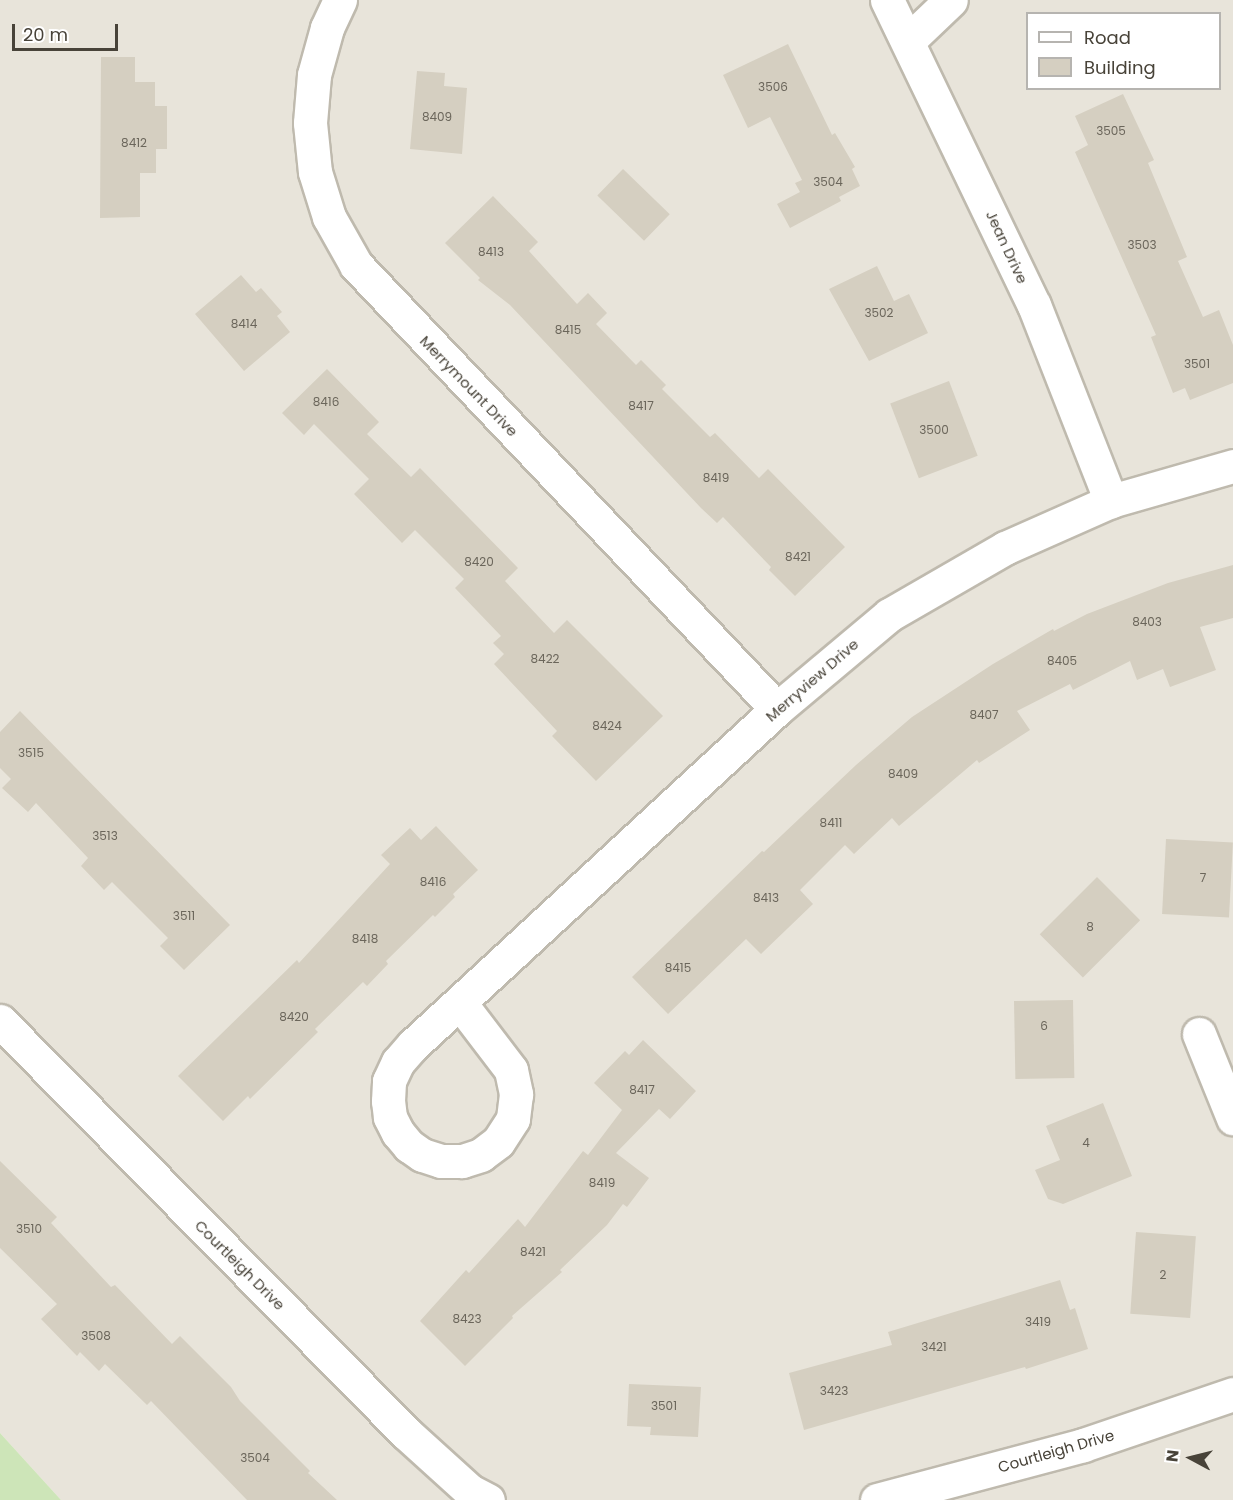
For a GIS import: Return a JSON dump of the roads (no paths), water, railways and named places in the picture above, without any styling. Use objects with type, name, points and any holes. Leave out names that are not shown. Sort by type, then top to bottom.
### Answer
[{"type":"street","name":"Merrymount Drive","points":[[340,0],[327,28],[314,75],[310,123],[315,172],[329,217],[356,265],[777,709]]},
{"type":"street","name":"Jean Drive","points":[[887,0],[1034,304],[1111,501]]},
{"type":"street","points":[[908,41],[951,0]]},
{"type":"street","name":"Merryview Drive","points":[[460,1003],[511,1070],[516,1094],[513,1119],[498,1142],[481,1155],[462,1161],[441,1161],[422,1155],[398,1133],[390,1117],[387,1101],[389,1081],[398,1062],[413,1045],[777,709],[889,615],[1005,548],[1111,501],[1233,466]]},
{"type":"street","name":"Courtleigh Drive","points":[[0,1022],[406,1433],[470,1491],[488,1500]]},
{"type":"street","points":[[1199,1034],[1233,1118]]},
{"type":"street","name":"Courtleigh Drive","points":[[877,1500],[1083,1444],[1233,1394]]}]
